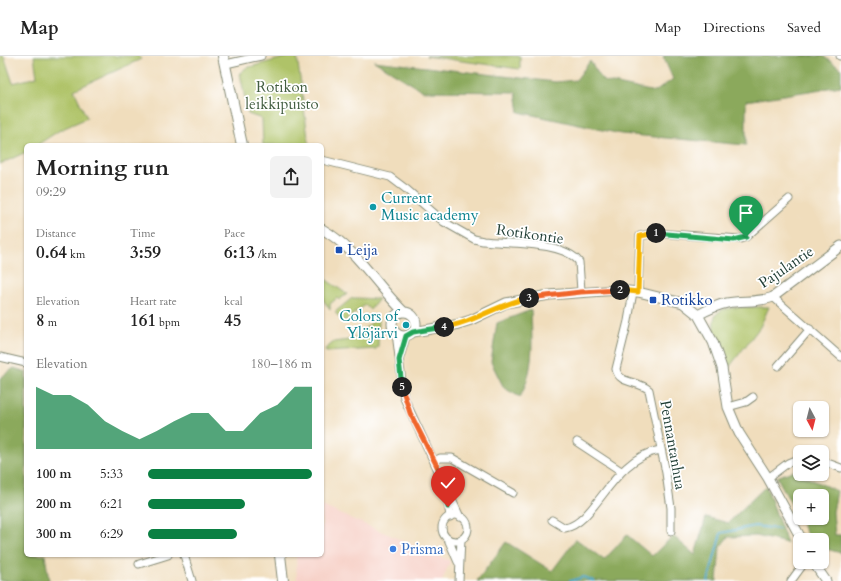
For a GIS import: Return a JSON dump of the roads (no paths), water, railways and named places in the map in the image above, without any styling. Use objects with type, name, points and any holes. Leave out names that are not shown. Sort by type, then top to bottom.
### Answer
[{"type":"main road","points":[[225,60],[242,143]]},
{"type":"main road","points":[[280,557],[283,581]]},
{"type":"street","points":[[225,60],[261,56]]},
{"type":"street","name":"Rotikontie","points":[[324,160],[390,177],[406,188],[444,222],[474,239],[550,247],[571,253],[580,262],[581,292]]},
{"type":"street","points":[[635,292],[640,236],[655,232],[740,239],[746,237],[789,199]]},
{"type":"street","points":[[324,230],[344,244],[363,263],[387,296],[404,312],[410,314],[416,322],[435,328]]},
{"type":"street","name":"Pajulantie","points":[[698,315],[717,305],[728,302],[761,301],[773,297],[841,246]]},
{"type":"street","points":[[396,333],[410,334],[455,325],[471,320],[506,303],[549,295],[618,290],[683,302],[698,315],[717,351],[722,368],[728,407],[739,433],[768,478],[798,533]]},
{"type":"street","name":"Pennantanhua","points":[[635,292],[616,369],[617,375],[622,379],[645,386],[649,390],[670,508],[671,531]]},
{"type":"street","points":[[387,296],[395,317]]},
{"type":"street","points":[[773,297],[841,357]]},
{"type":"street","points":[[404,312],[395,317],[392,323],[396,333],[404,398],[410,413],[435,461],[446,489],[460,517],[464,520],[468,530],[466,535],[461,539],[453,541],[448,539]]},
{"type":"street","points":[[399,360],[416,322]]},
{"type":"street","points":[[778,366],[810,329]]},
{"type":"street","points":[[0,357],[24,363]]},
{"type":"street","points":[[728,407],[746,402],[753,397]]},
{"type":"street","points":[[578,442],[621,471]]},
{"type":"street","points":[[552,520],[565,528],[579,523],[621,471],[650,452],[660,450]]},
{"type":"street","points":[[435,461],[446,458],[460,461],[513,493]]},
{"type":"street","points":[[768,478],[793,461]]},
{"type":"street","points":[[829,464],[841,468]]},
{"type":"street","points":[[446,489],[450,517]]},
{"type":"street","points":[[458,564],[448,539],[442,530],[445,520],[450,517],[460,517]]},
{"type":"street","points":[[459,581],[458,564],[461,539]]},
{"type":"street","points":[[139,564],[162,557]]},
{"type":"street","points":[[185,557],[192,581]]},
{"type":"street","points":[[791,581],[800,569]]},
{"type":"street","points":[[818,569],[826,581]]},
{"type":"waterway","points":[[708,581],[721,533],[755,526],[779,529]]},
{"type":"waterway","points":[[570,581],[583,577],[594,581]]},
{"type":"place","name":"Current Music academy","points":[[373,207]]},
{"type":"place","name":"Leija","points":[[339,250]]},
{"type":"place","name":"Rotikko","points":[[653,300]]},
{"type":"place","name":"Colors of Ylöjärvi","points":[[406,325]]},
{"type":"place","name":"Prisma","points":[[393,549]]},
{"type":"park label","name":"Rotikon leikkipuisto","points":[[282,96]]}]
